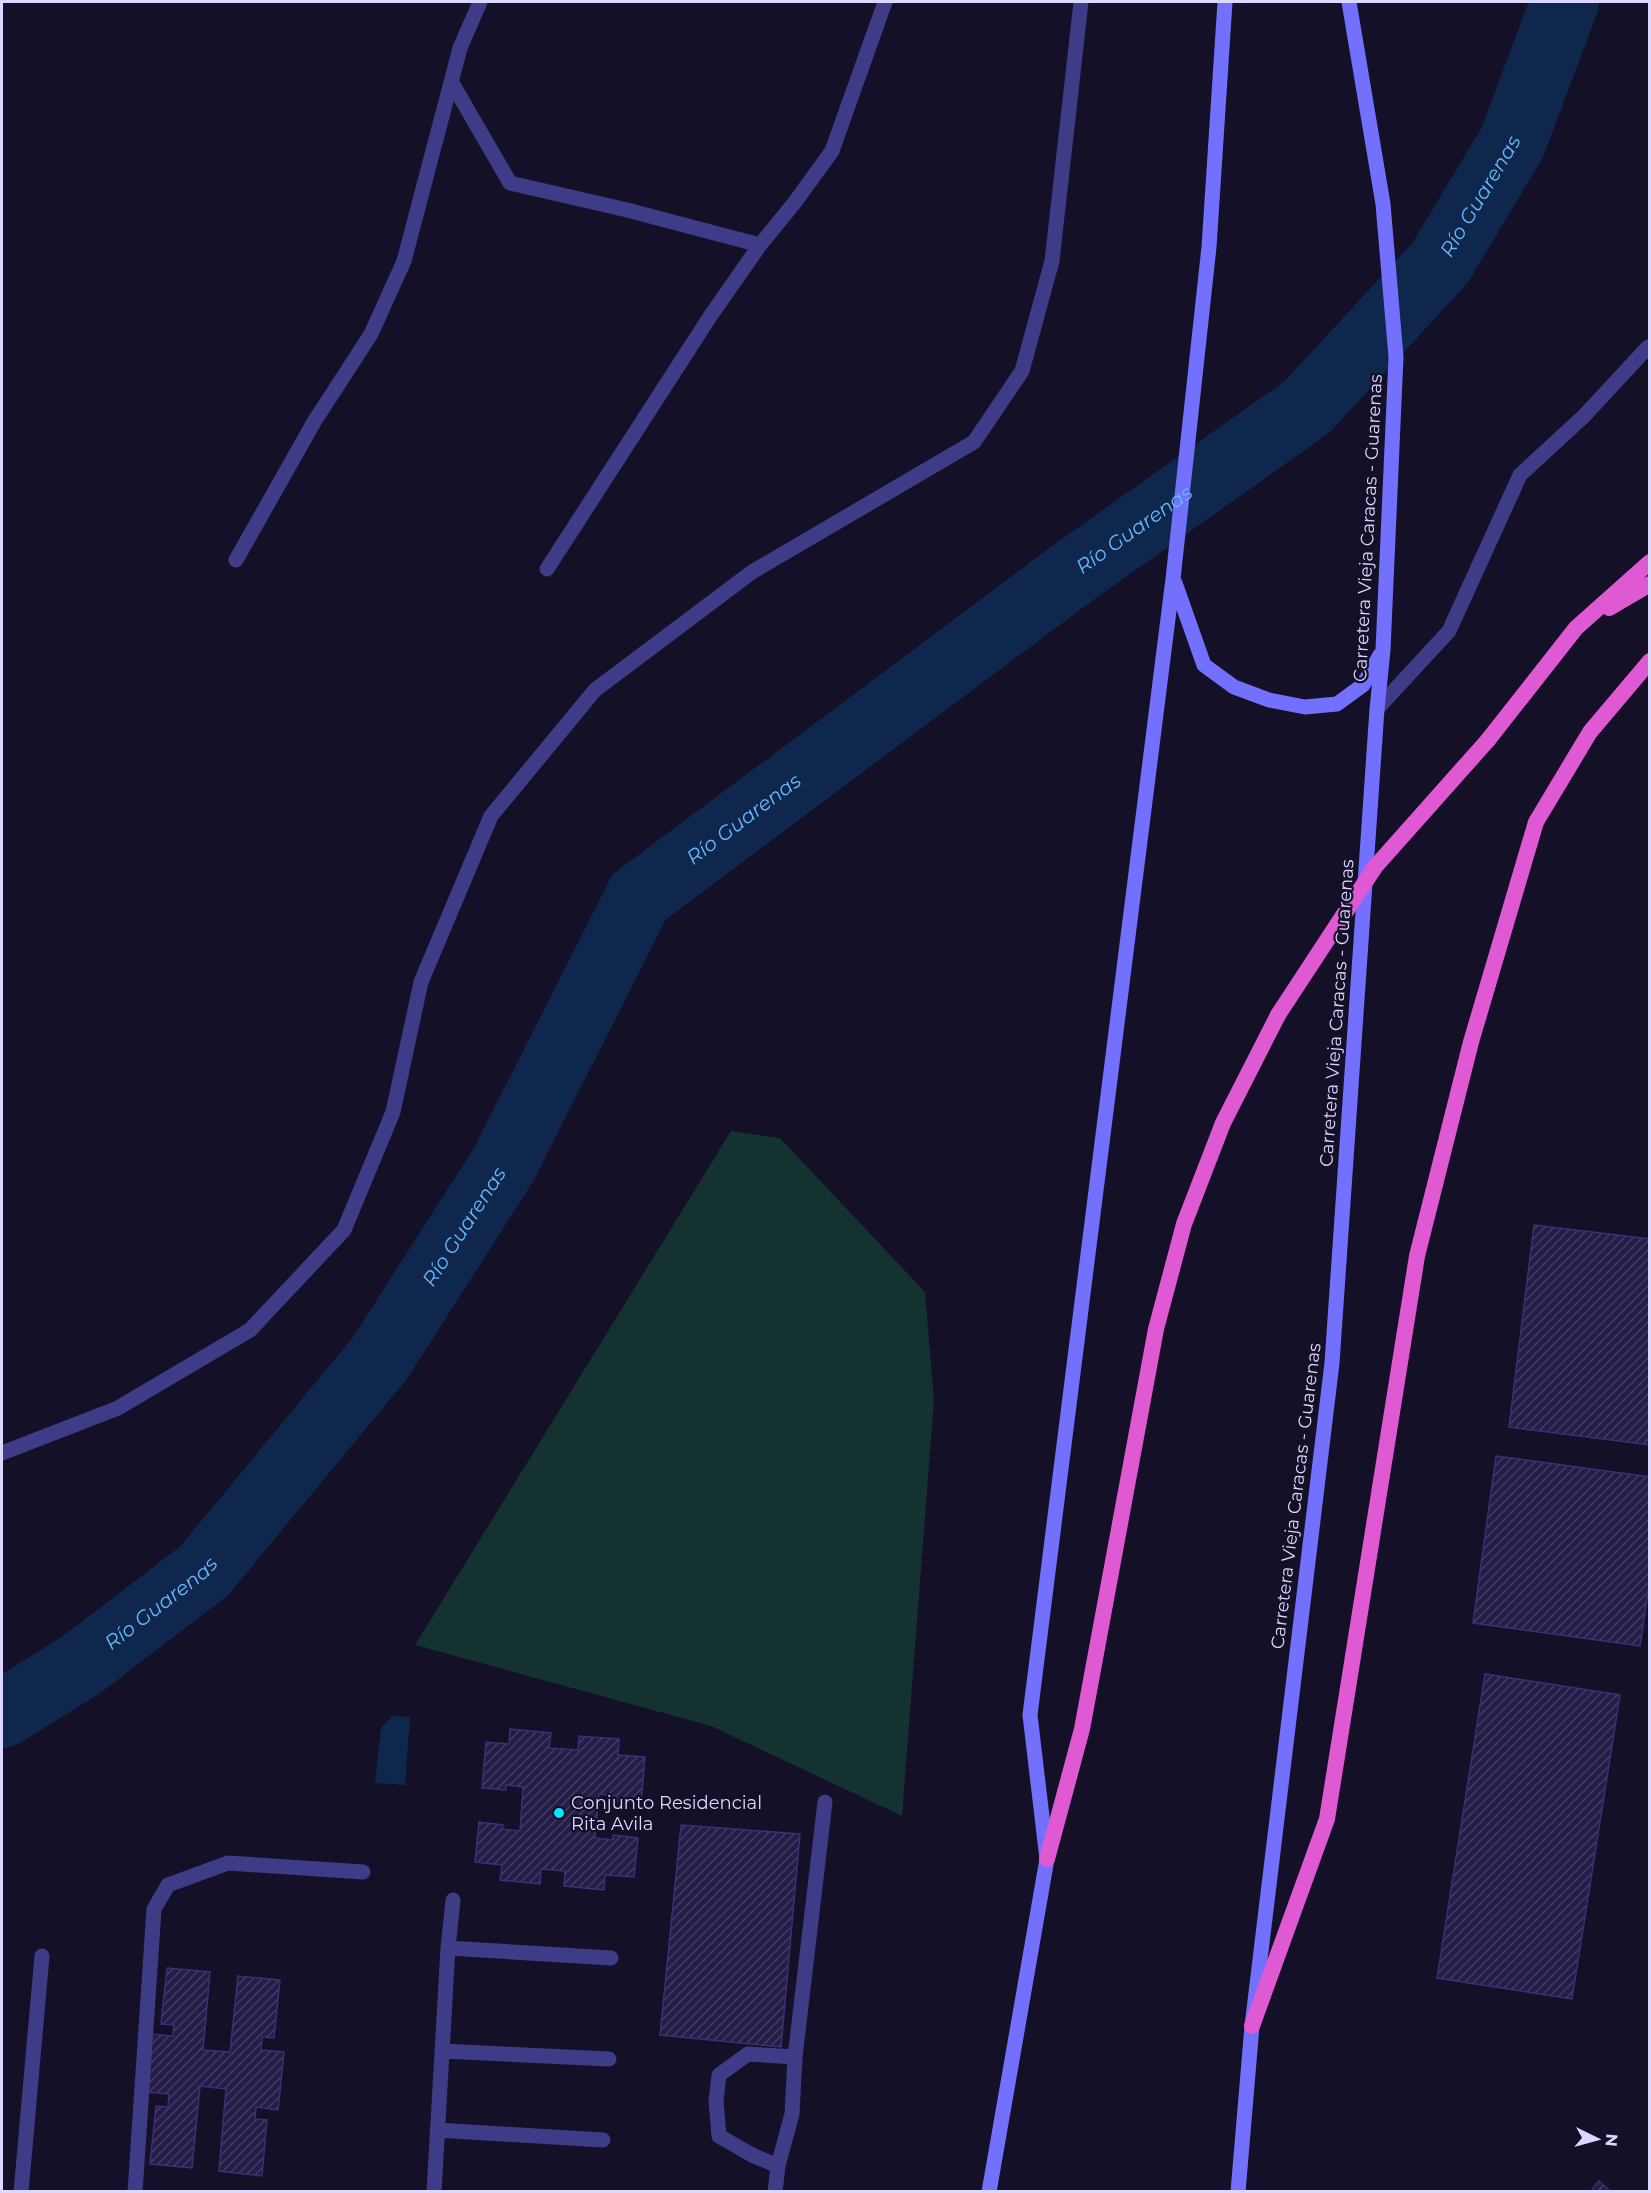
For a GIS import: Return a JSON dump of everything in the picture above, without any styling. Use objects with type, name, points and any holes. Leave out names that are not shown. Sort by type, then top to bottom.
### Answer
[{"type":"highway","points":[[1047,1859],[1082,1729],[1156,1329],[1184,1224],[1223,1123],[1278,1015],[1375,867],[1488,740],[1576,628],[1650,562]]},
{"type":"highway","points":[[1576,628],[1650,584]]},
{"type":"highway","points":[[1252,2026],[1327,1819],[1417,1256],[1471,1042],[1536,822],[1590,732],[1650,661]]},
{"type":"main road","points":[[989,2192],[1047,1859],[1030,1715],[1173,579],[1209,247],[1225,2]]},
{"type":"main road","name":"Carretera Vieja Caracas - Guarenas","points":[[1238,2192],[1252,2026],[1332,1363],[1383,650],[1396,357],[1383,204],[1350,2]]},
{"type":"main road","points":[[1173,579],[1204,664],[1234,687],[1269,700],[1305,707],[1337,705],[1363,685],[1383,650]]},
{"type":"street","points":[[236,560],[314,422],[371,334],[404,261],[460,48],[480,2]]},
{"type":"street","points":[[547,569],[711,315],[760,245],[832,151],[885,2]]},
{"type":"street","points":[[2,1453],[118,1408],[250,1330],[344,1230],[393,1112],[421,982],[491,816],[594,690],[752,572],[974,442],[1022,371],[1052,261],[1081,2]]},
{"type":"street","points":[[452,83],[510,183],[627,210],[760,245]]},
{"type":"street","points":[[1377,709],[1449,630],[1520,475],[1584,416],[1648,347]]},
{"type":"street","points":[[775,2192],[778,2166],[792,2114],[795,2057],[825,1802]]},
{"type":"street","points":[[135,2192],[154,1909],[168,1885],[228,1863],[363,1872]]},
{"type":"street","points":[[434,2192],[448,1948],[453,1900]]},
{"type":"street","points":[[448,1948],[611,1958]]},
{"type":"street","points":[[21,2192],[42,1956]]},
{"type":"street","points":[[442,2051],[609,2059]]},
{"type":"street","points":[[778,2166],[752,2156],[719,2136],[716,2101],[719,2075],[748,2054],[795,2057]]},
{"type":"street","points":[[437,2130],[603,2140]]},
{"type":"green space","points":[[731,1131],[780,1138],[925,1292],[934,1400],[902,1816],[711,1726],[415,1645]]},
{"type":"water","points":[[392,1716],[410,1717],[405,1785],[375,1783],[381,1728]]},
{"type":"building","points":[[1534,1225],[1650,1239],[1650,1445],[1509,1427]]},
{"type":"building","points":[[1496,1456],[1650,1477],[1650,1579],[1640,1646],[1473,1623]]},
{"type":"building","points":[[1485,1674],[1620,1695],[1572,1999],[1437,1978]]},
{"type":"building","name":"Conjunto Residencial Rita Avila","points":[[510,1729],[551,1733],[549,1748],[578,1750],[579,1736],[619,1739],[618,1755],[645,1757],[641,1803],[616,1801],[617,1796],[599,1794],[595,1838],[613,1840],[613,1835],[638,1838],[634,1877],[605,1875],[604,1890],[564,1886],[565,1871],[541,1869],[540,1884],[500,1880],[502,1865],[475,1862],[479,1822],[503,1825],[502,1829],[520,1831],[523,1787],[506,1785],[506,1790],[482,1788],[486,1742],[509,1744]]},
{"type":"building","points":[[681,1825],[800,1834],[781,2047],[660,2035]]},
{"type":"building","points":[[167,1968],[210,1972],[203,2050],[230,2052],[238,1976],[280,1980],[274,2038],[262,2037],[261,2050],[284,2052],[278,2110],[256,2107],[255,2119],[267,2120],[262,2176],[219,2171],[226,2089],[200,2086],[192,2168],[150,2164],[156,2106],[168,2107],[169,2094],[145,2092],[150,2034],[173,2036],[174,2025],[161,2024]]},
{"type":"building","points":[[1599,2181],[1611,2192],[1590,2192]]},
{"type":"waterway","name":"Río Guarenas","points":[[2,1714],[81,1665],[204,1571],[380,1358],[504,1164],[639,897],[1074,572],[1307,407],[1440,263],[1512,143],[1565,2]]},
{"type":"place","name":"Conjunto Residencial Rita Avila","points":[[559,1813]]}]
